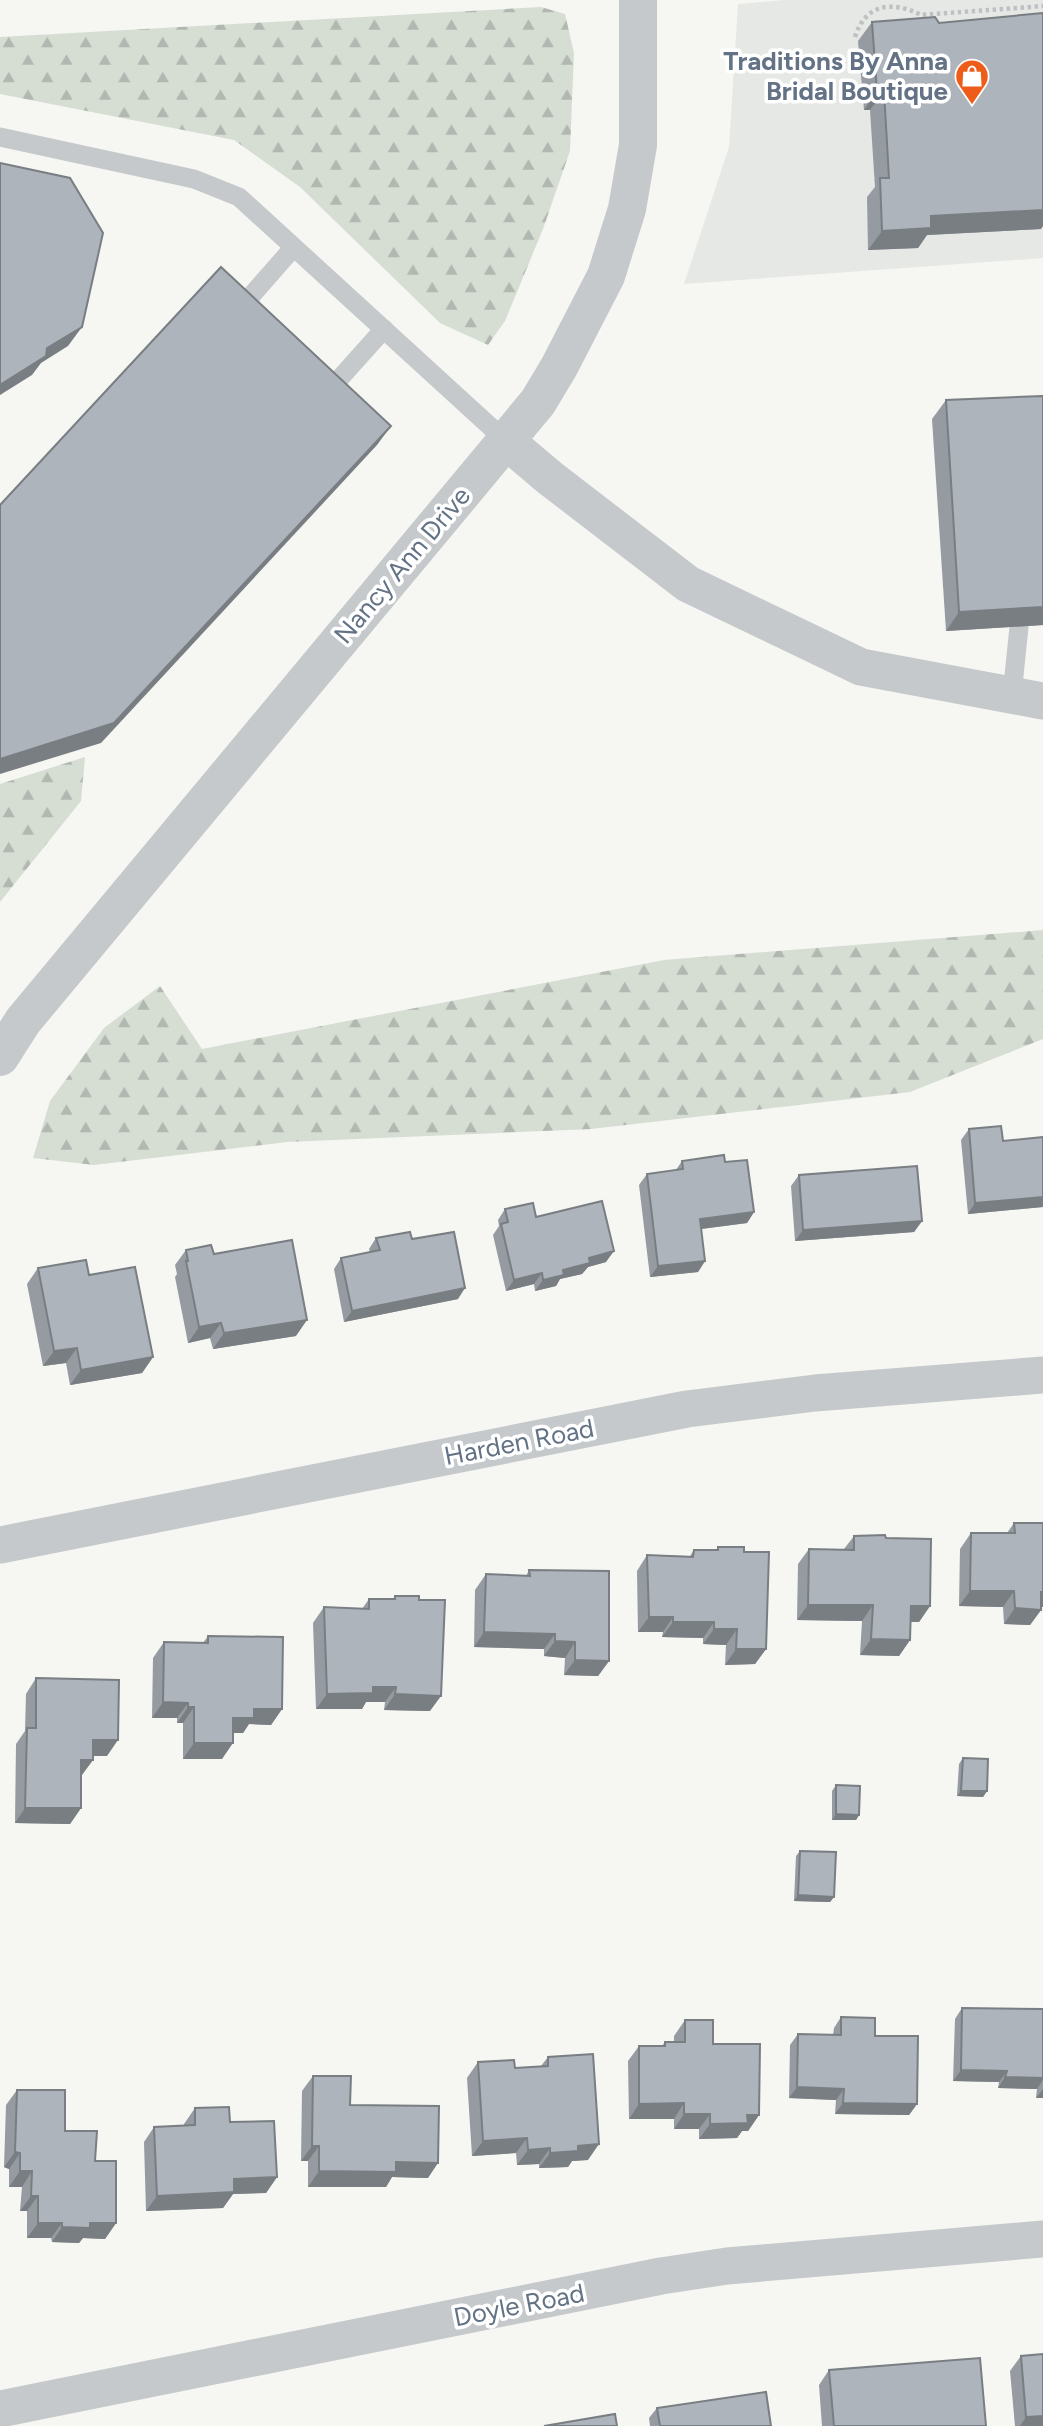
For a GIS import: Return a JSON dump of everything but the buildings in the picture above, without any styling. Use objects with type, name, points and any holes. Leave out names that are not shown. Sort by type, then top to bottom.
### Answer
[{"type":"street","name":"Nancy Ann Drive","points":[[0,1057],[23,1021],[538,402],[606,276],[627,209],[638,145],[638,0]]},
{"type":"street","points":[[505,440],[550,478],[688,583],[861,667],[1028,698]]},
{"type":"street","name":"Harden Road","points":[[0,1545],[687,1409],[815,1393],[1043,1375]]},
{"type":"street","name":"Doyle Road","points":[[0,2409],[688,2272],[727,2266],[1043,2239]]},
{"type":"lane","points":[[0,137],[194,179],[239,197],[505,440]]},
{"type":"lane","points":[[236,313],[293,248]]},
{"type":"lane","points":[[324,396],[384,329]]},
{"type":"lane","points":[[1019,627],[1028,698]]},
{"type":"path","points":[[855,37],[863,18],[888,2],[921,15],[1043,6]]},
{"type":"shaded area","points":[[785,0],[1043,0],[1043,258],[684,284],[729,147],[738,4]]},
{"type":"green space","points":[[541,7],[565,14],[574,53],[570,151],[543,229],[505,321],[488,345],[440,323],[300,187],[234,140],[0,94],[0,37]]},
{"type":"green space","points":[[85,757],[81,801],[0,902],[0,784]]},
{"type":"green space","points":[[1043,930],[1043,1039],[910,1092],[591,1129],[287,1142],[94,1165],[33,1158],[50,1101],[104,1028],[160,986],[202,1049],[664,960]]},
{"type":"place","name":"Traditions By Anna Bridal Boutique","points":[[972,106]]}]
